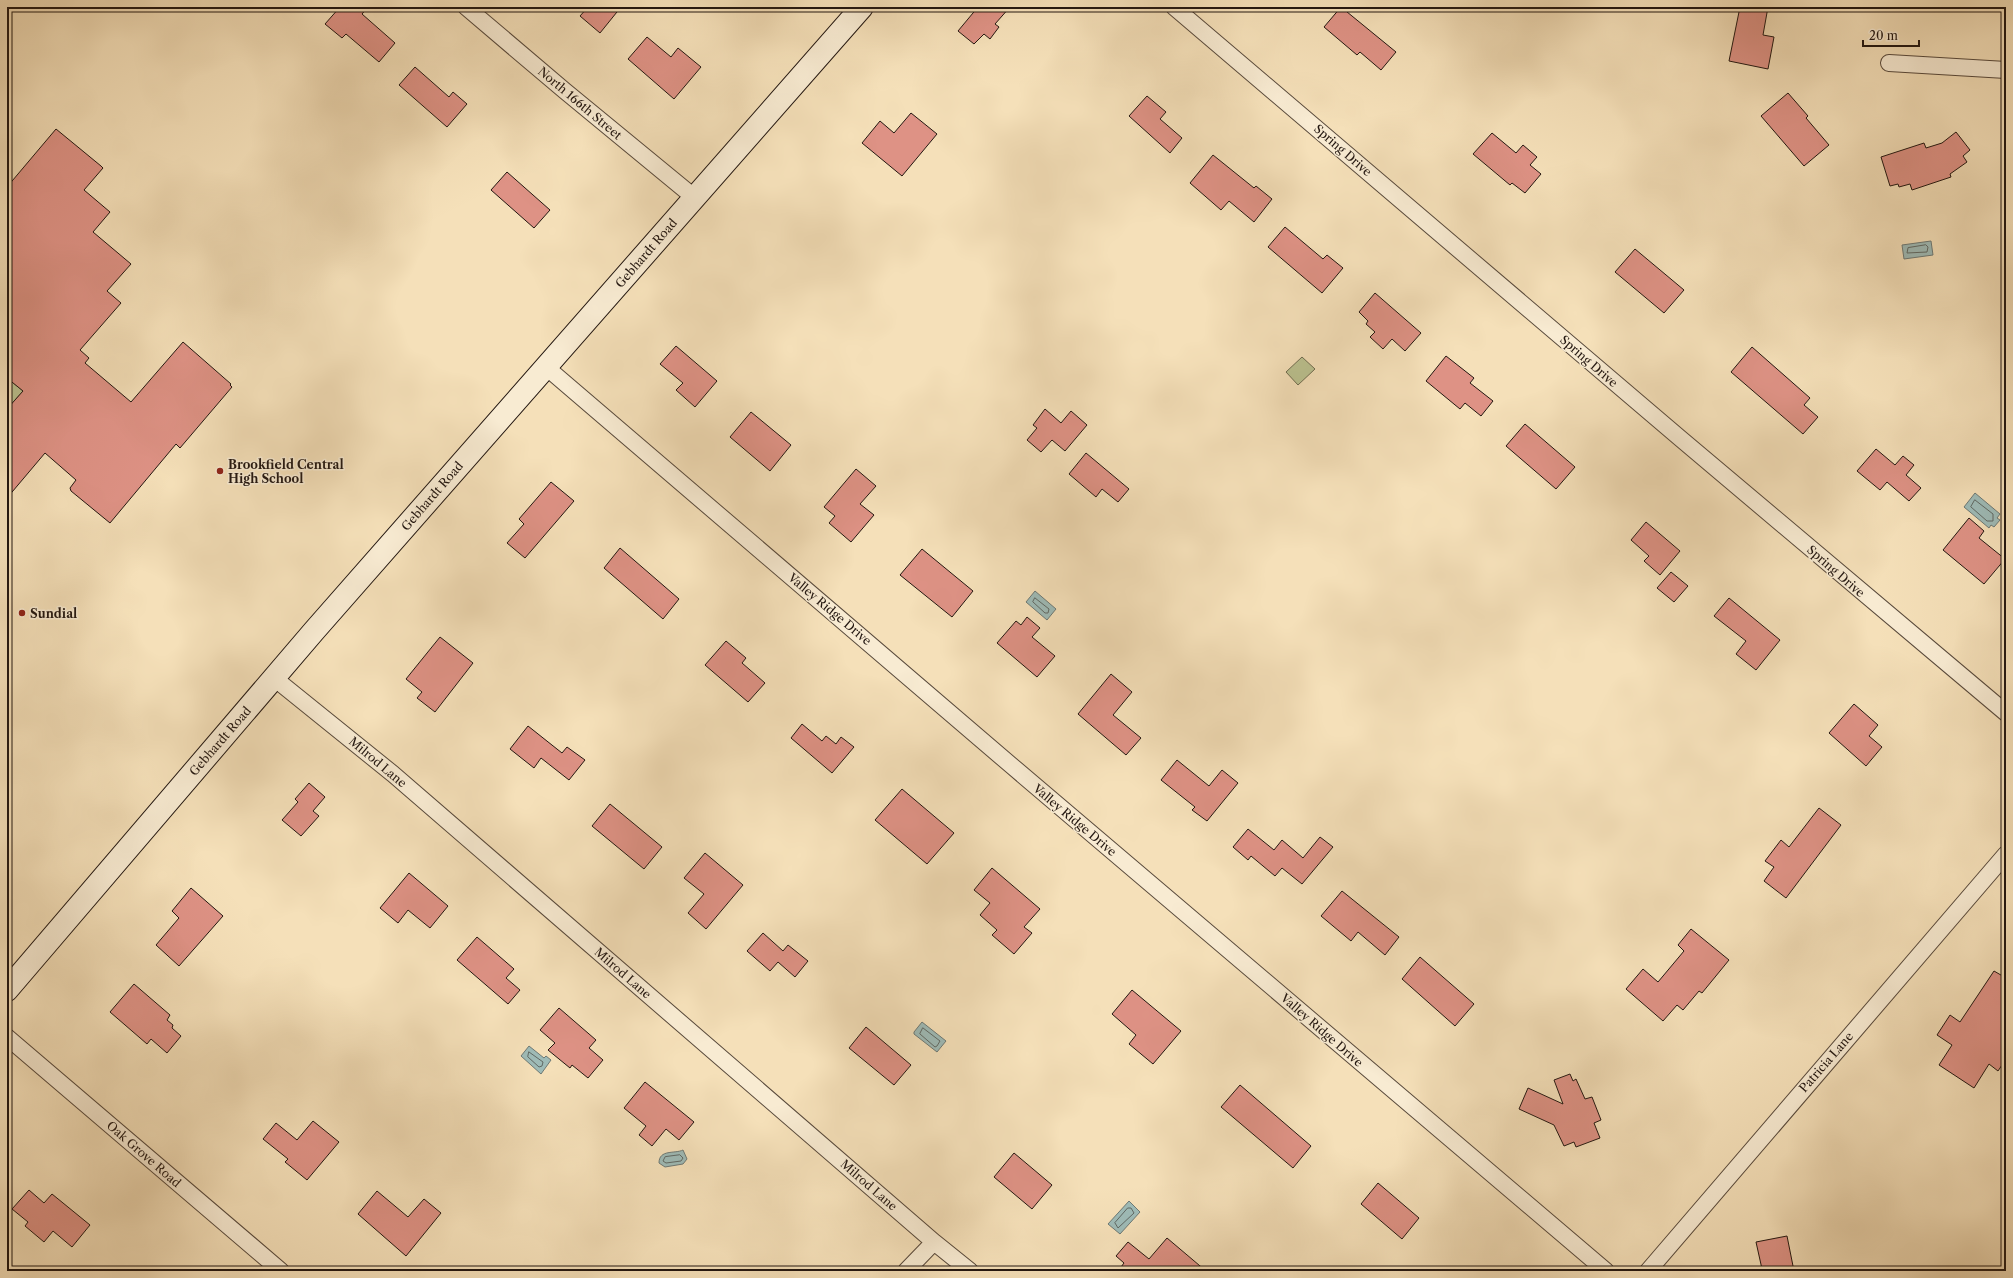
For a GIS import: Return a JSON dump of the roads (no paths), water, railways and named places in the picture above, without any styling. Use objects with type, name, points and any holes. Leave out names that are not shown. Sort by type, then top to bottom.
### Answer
[{"type":"street","name":"North 166th Street","points":[[466,7],[695,198]]},
{"type":"street","name":"Gebhardt Road","points":[[7,990],[314,630],[862,7]]},
{"type":"street","name":"Spring Drive","points":[[1174,7],[2006,714]]},
{"type":"street","points":[[1889,63],[2006,70]]},
{"type":"street","name":"Valley Ridge Drive","points":[[546,368],[1606,1271]]},
{"type":"street","name":"Milrod Lane","points":[[274,678],[393,774],[934,1242],[970,1271]]},
{"type":"street","name":"Patricia Lane","points":[[1648,1271],[2006,854]]},
{"type":"street","name":"Oak Grove Road","points":[[7,1037],[281,1271]]},
{"type":"street","points":[[906,1271],[934,1242]]},
{"type":"water","points":[[1931,241],[1933,255],[1904,259],[1902,245]]},
{"type":"water","points":[[1975,493],[2000,514],[1997,518],[2000,520],[1994,527],[1991,525],[1989,528],[1964,507]]},
{"type":"water","points":[[1035,591],[1056,609],[1047,620],[1026,602]]},
{"type":"water","points":[[922,1022],[946,1041],[937,1052],[914,1034]]},
{"type":"water","points":[[529,1046],[544,1058],[546,1056],[551,1060],[541,1074],[521,1056]]},
{"type":"water","points":[[683,1150],[687,1159],[683,1164],[665,1167],[659,1163],[664,1154]]},
{"type":"water","points":[[1129,1201],[1140,1212],[1120,1234],[1108,1224]]},
{"type":"place","name":"Brookfield Central High School","points":[[220,471]]},
{"type":"place","name":"Sundial","points":[[22,613]]}]
